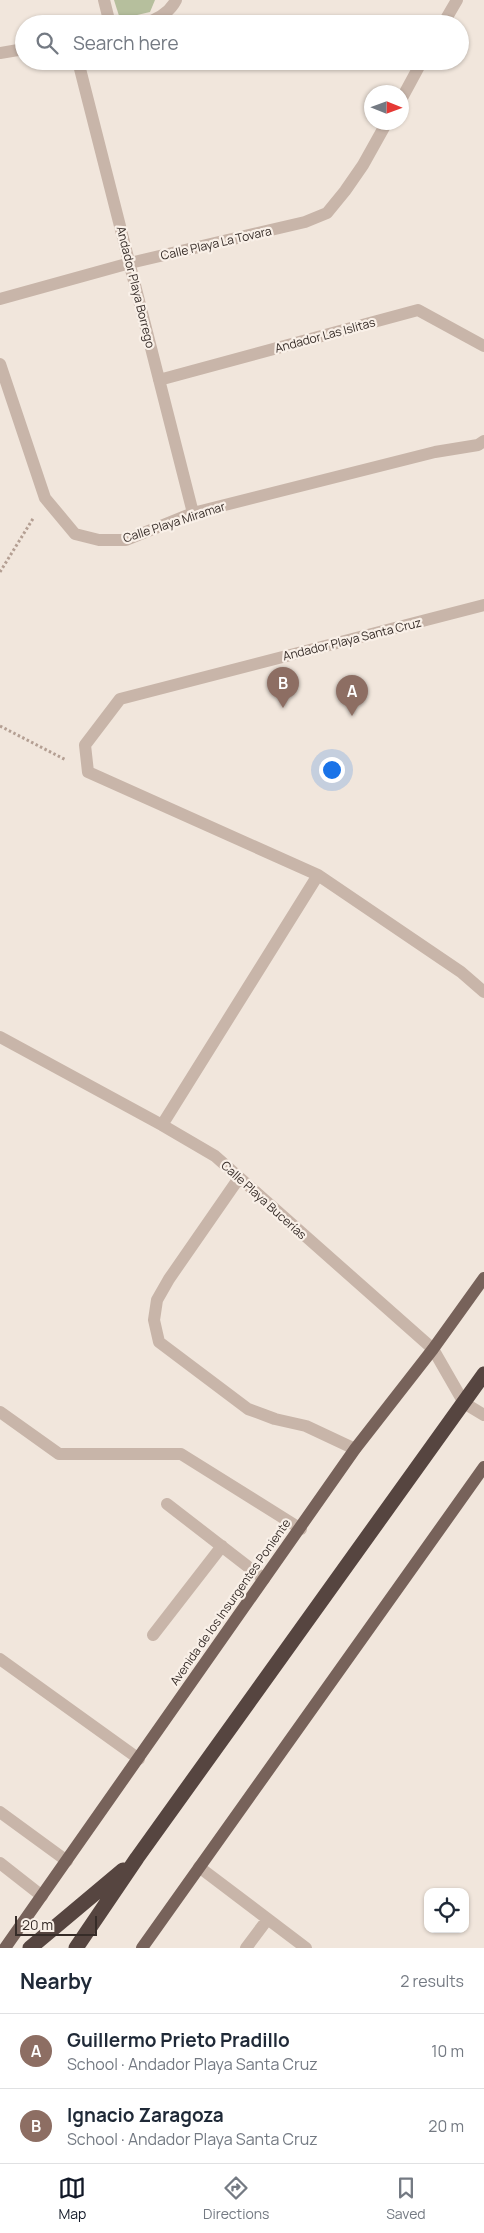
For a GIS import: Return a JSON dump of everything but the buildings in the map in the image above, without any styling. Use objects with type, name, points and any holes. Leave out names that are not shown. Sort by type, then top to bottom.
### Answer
[{"type":"highway","points":[[76,1948],[138,1858],[484,1374]]},
{"type":"highway","points":[[30,1948],[138,1858]]},
{"type":"main road","name":"Avenida de los Insurgentes Poniente","points":[[5,1948],[301,1529],[355,1449],[433,1349],[484,1278]]},
{"type":"main road","points":[[142,1948],[484,1466]]},
{"type":"street","points":[[104,0],[108,15]]},
{"type":"street","points":[[160,15],[173,5],[176,0]]},
{"type":"street","points":[[449,15],[457,0]]},
{"type":"street","points":[[0,53],[15,50]]},
{"type":"street","name":"Andador Playa Borrego","points":[[80,70],[193,513]]},
{"type":"street","points":[[409,85],[417,70]]},
{"type":"street","name":"Calle Playa La Tovara","points":[[0,299],[130,263],[305,222],[327,213],[364,165],[383,130]]},
{"type":"street","name":"Andador Las Islitas","points":[[159,380],[418,310],[484,346]]},
{"type":"street","name":"Calle Playa Miramar","points":[[0,364],[45,498],[75,534],[99,540],[126,540],[193,513],[435,452],[478,445],[484,441]]},
{"type":"street","name":"Andador Playa Santa Cruz","points":[[88,772],[85,745],[120,699],[484,605]]},
{"type":"street","points":[[88,772],[318,875],[461,972],[484,992]]},
{"type":"street","points":[[162,1125],[318,875]]},
{"type":"street","name":"Calle Playa Bucerías","points":[[0,1037],[216,1156],[433,1349],[464,1403],[484,1415]]},
{"type":"street","points":[[239,1178],[157,1300],[154,1320],[159,1342],[248,1408],[275,1419],[306,1426],[355,1449]]},
{"type":"street","points":[[0,1412],[59,1454],[181,1454],[301,1529]]},
{"type":"street","points":[[167,1504],[264,1579]]},
{"type":"street","points":[[153,1635],[222,1546]]},
{"type":"street","points":[[0,1659],[139,1758]]},
{"type":"street","points":[[0,1812],[67,1861]]},
{"type":"street","points":[[0,1864],[42,1896]]},
{"type":"street","points":[[199,1867],[306,1948]]},
{"type":"street","points":[[246,1948],[267,1920]]},
{"type":"path","points":[[0,572],[45,498]]},
{"type":"path","points":[[0,726],[88,772]]},
{"type":"green space","points":[[114,0],[155,0],[150,12],[137,15],[119,15]]},
{"type":"place","name":"Ignacio Zaragoza","points":[[283,708]]},
{"type":"place","name":"Guillermo Prieto Pradillo","points":[[352,716]]}]
